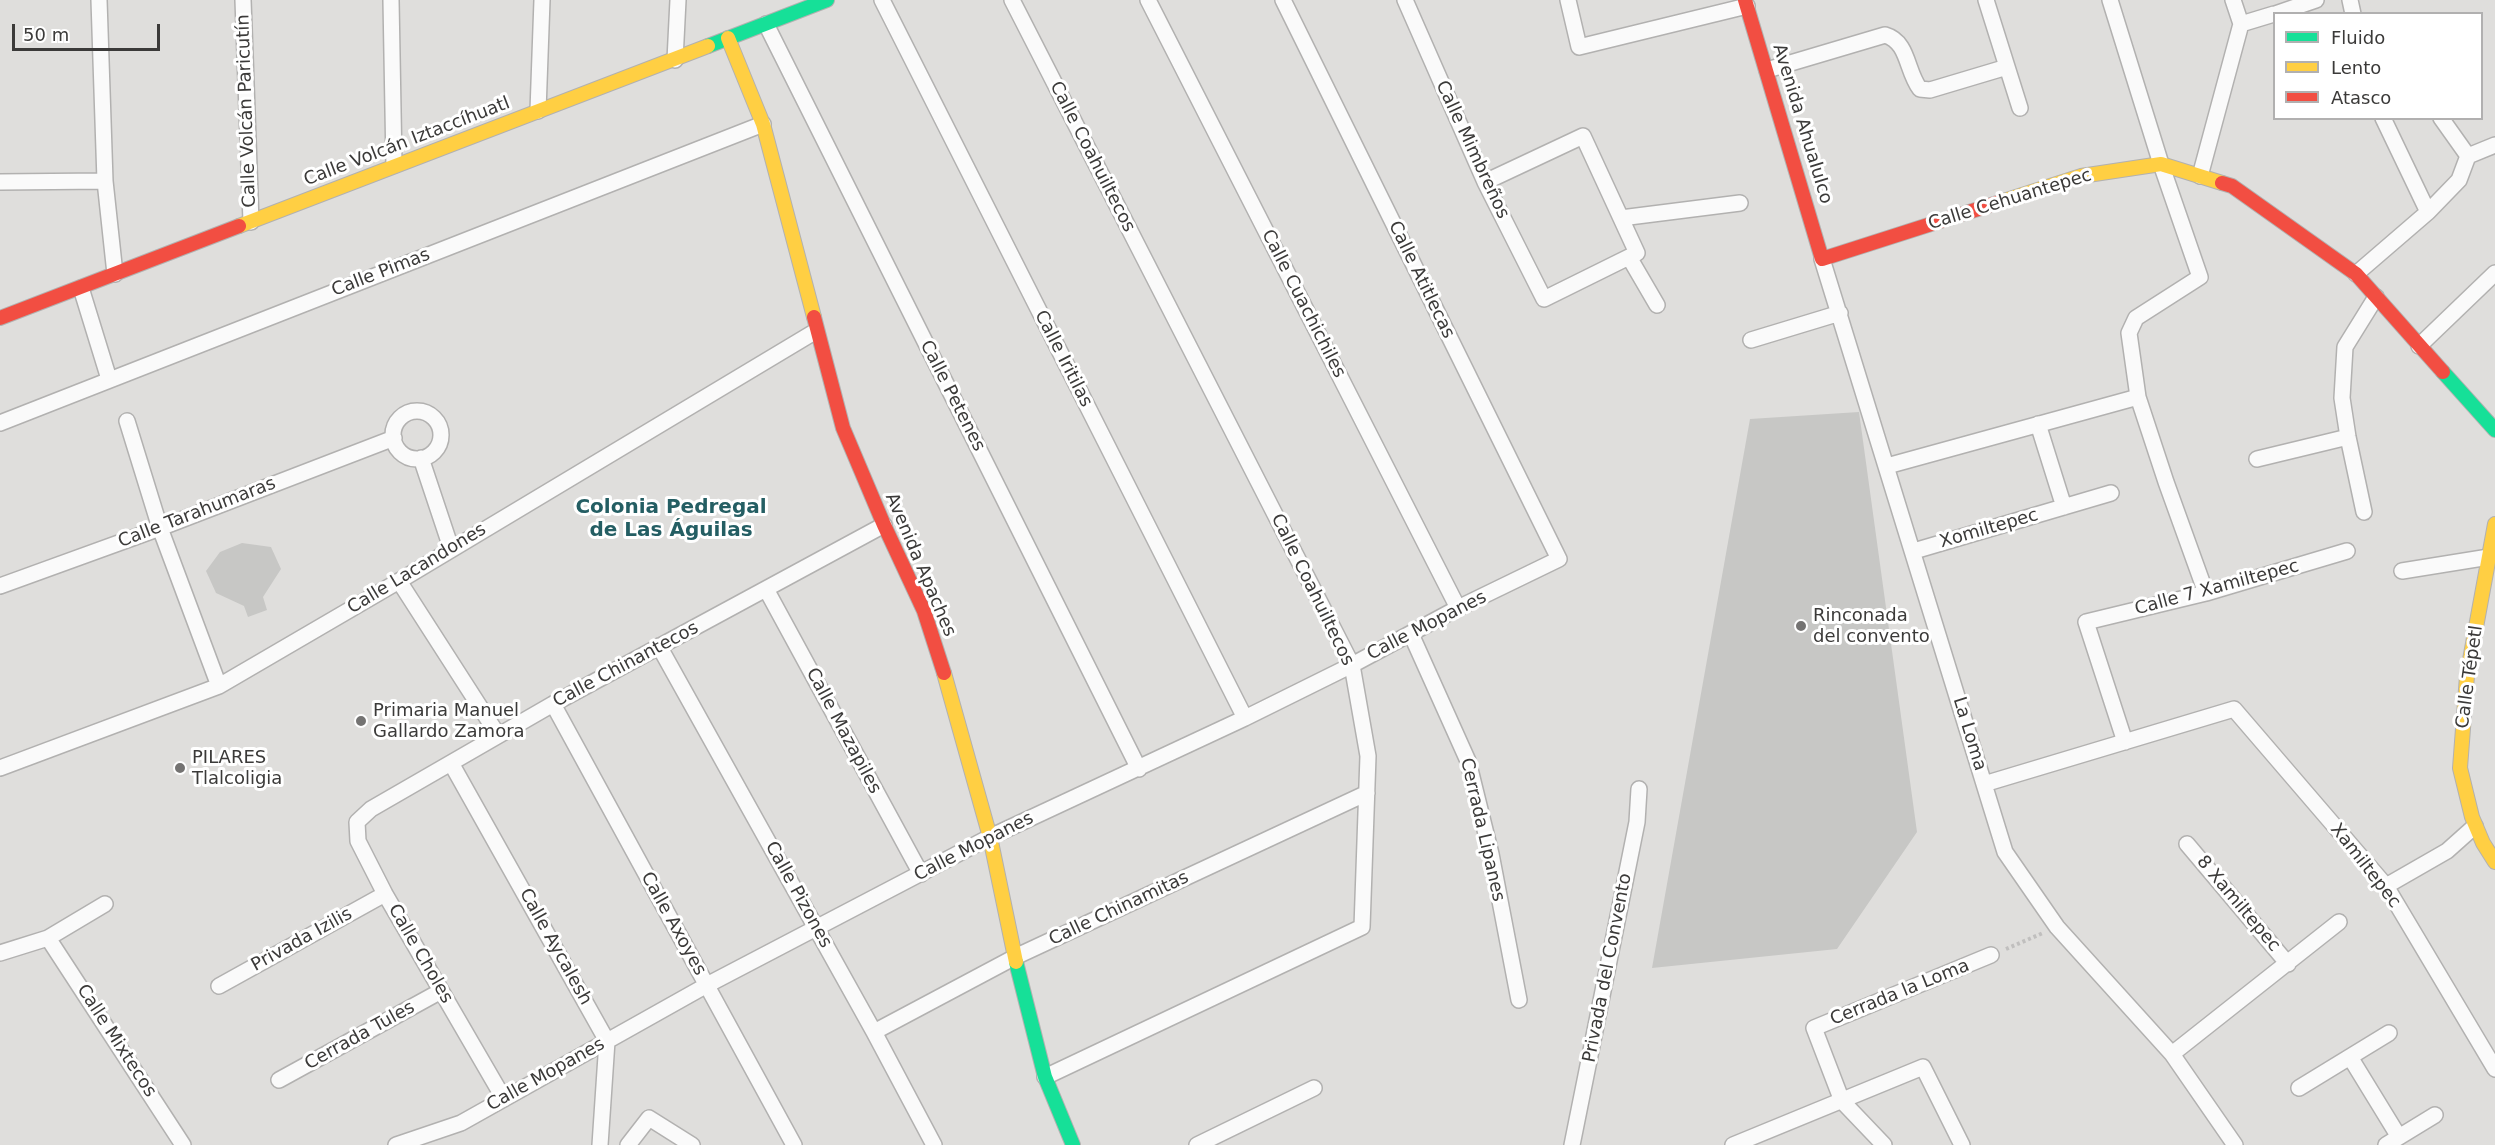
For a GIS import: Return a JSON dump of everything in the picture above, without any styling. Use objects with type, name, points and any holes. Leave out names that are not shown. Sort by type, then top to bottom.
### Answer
[{"type":"street","points":[[99,0],[105,181],[115,274]]},
{"type":"street","name":"Calle Volcán Paricutín","points":[[243,0],[251,222]]},
{"type":"street","points":[[391,0],[394,165]]},
{"type":"street","points":[[538,111],[542,0]]},
{"type":"street","points":[[675,60],[678,0]]},
{"type":"street","name":"Calle Iritilas","points":[[882,0],[1245,718]]},
{"type":"street","name":"Calle Coahuiltecos","points":[[1012,0],[1352,665],[1368,756],[1362,927],[1045,1077]]},
{"type":"street","name":"Calle Cuachichiles","points":[[1148,0],[1458,608]]},
{"type":"street","name":"Calle Atitlecas","points":[[1283,0],[1559,559]]},
{"type":"street","name":"Calle Mimbreños","points":[[1405,0],[1485,182],[1544,298],[1629,257]]},
{"type":"street","points":[[1568,0],[1579,47],[1746,3]]},
{"type":"street","points":[[1986,0],[2020,108]]},
{"type":"street","points":[[2110,0],[2161,164],[2200,277],[2136,318],[2128,333],[2138,397],[2206,593]]},
{"type":"street","points":[[2200,176],[2241,24],[2233,0]]},
{"type":"street","points":[[2281,12],[2316,0]]},
{"type":"street","name":"Calle Volcán Iztaccíhuatl","points":[[0,318],[394,165],[675,60],[821,1]]},
{"type":"street","name":"Avenida Ahualulco","points":[[1746,3],[1822,259]]},
{"type":"street","points":[[2241,24],[2273,15]]},
{"type":"street","name":"Calle Petenes","points":[[766,24],[1139,769]]},
{"type":"street","points":[[1767,70],[1885,35],[1896,39],[1902,48],[1920,89],[1930,90],[2007,68]]},
{"type":"street","name":"Avenida Apaches","points":[[728,38],[763,124],[843,428],[924,611],[956,709],[990,837],[1015,957],[1045,1077],[1073,1145]]},
{"type":"street","points":[[2384,120],[2428,212]]},
{"type":"street","points":[[2443,120],[2468,156]]},
{"type":"street","name":"Calle Pimas","points":[[0,423],[763,124]]},
{"type":"street","points":[[1485,182],[1583,136],[1637,253],[1629,257],[1657,305]]},
{"type":"street","points":[[2356,274],[2428,212],[2459,180],[2468,156],[2495,145]]},
{"type":"street","name":"Calle Cehuantepec","points":[[1822,259],[2081,176],[2161,164],[2232,186],[2356,274],[2495,430]]},
{"type":"street","points":[[0,182],[105,181]]},
{"type":"street","points":[[1621,218],[1740,203]]},
{"type":"street","name":"La Loma","points":[[1822,259],[1914,551],[2005,852],[2057,927],[2172,1054],[2235,1145]]},
{"type":"street","points":[[2418,345],[2495,273]]},
{"type":"street","points":[[81,288],[109,380]]},
{"type":"street","points":[[2364,512],[2342,398],[2345,347],[2376,297]]},
{"type":"street","points":[[1751,340],[1840,313]]},
{"type":"street","name":"Calle Lacandones","points":[[0,768],[219,686],[816,332]]},
{"type":"street","points":[[1887,466],[2138,397]]},
{"type":"street","points":[[420,411],[428,414],[438,425],[440,440],[432,453],[421,458],[410,458],[403,454],[398,449],[394,438],[395,427],[405,415],[420,411]]},
{"type":"street","points":[[126,421],[160,528],[219,686]]},
{"type":"street","points":[[2038,424],[2064,507]]},
{"type":"street","points":[[2257,459],[2348,436]]},
{"type":"street","name":"Calle Tarahumaras","points":[[0,586],[160,528],[394,438]]},
{"type":"street","points":[[421,458],[452,548]]},
{"type":"street","name":"Xomiltepec","points":[[1914,551],[2111,493]]},
{"type":"street","name":"Calle Tépetl","points":[[2495,524],[2463,697],[2460,771],[2475,826],[2495,862]]},
{"type":"street","name":"Calle Chinantecos","points":[[371,809],[553,704],[884,525]]},
{"type":"street","name":"Calle 7 Xamiltepec","points":[[2125,742],[2086,622],[2206,593],[2347,551]]},
{"type":"street","points":[[2402,571],[2489,557]]},
{"type":"street","name":"Calle Mopanes","points":[[396,1145],[461,1123],[707,985],[990,837],[1245,718],[1352,665],[1458,608],[1559,559]]},
{"type":"street","points":[[399,581],[498,735]]},
{"type":"street","name":"Calle Mazapiles","points":[[766,589],[921,874]]},
{"type":"street","name":"Cerrada Lipanes","points":[[1412,634],[1468,761],[1491,854],[1519,1000]]},
{"type":"street","name":"Calle Pizones","points":[[659,646],[874,1032],[934,1145]]},
{"type":"street","name":"Calle Axoyes","points":[[553,704],[794,1145]]},
{"type":"street","name":"Xamiltepec","points":[[2125,742],[2234,709],[2386,886],[2495,1069]]},
{"type":"street","points":[[1984,784],[2125,742]]},
{"type":"street","name":"Calle Aycalesh","points":[[451,763],[607,1041]]},
{"type":"street","name":"Privada del Convento","points":[[1572,1145],[1637,822],[1639,789]]},
{"type":"street","name":"Calle Chinamitas","points":[[874,1032],[1015,957],[1367,793]]},
{"type":"street","name":"Calle Choles","points":[[371,809],[357,822],[358,841],[441,992],[504,1099]]},
{"type":"street","points":[[2386,886],[2446,852],[2475,826]]},
{"type":"street","name":"8 Xamiltepec","points":[[2187,844],[2288,963]]},
{"type":"street","name":"Privada Izilis","points":[[219,986],[386,894]]},
{"type":"street","points":[[0,952],[48,938],[105,904]]},
{"type":"street","points":[[2172,1054],[2339,921]]},
{"type":"street","name":"Calle Mixtecos","points":[[48,938],[183,1145]]},
{"type":"street","name":"Cerrada la Loma","points":[[1842,1101],[1814,1028],[1991,955]]},
{"type":"street","name":"Cerrada Tules","points":[[279,1080],[441,992]]},
{"type":"street","points":[[2300,1088],[2389,1033]]},
{"type":"street","points":[[600,1145],[607,1041]]},
{"type":"street","points":[[2350,1057],[2399,1137]]},
{"type":"street","points":[[1733,1145],[1765,1139],[1842,1101],[1923,1067],[1962,1145]]},
{"type":"street","points":[[1197,1145],[1314,1088]]},
{"type":"street","points":[[1842,1101],[1884,1145]]},
{"type":"street","points":[[2386,1145],[2435,1115]]},
{"type":"street","points":[[628,1145],[648,1118],[692,1145]]},
{"type":"path","name":"Cerrada la Loma","points":[[1991,955],[2057,927]]},
{"type":"building","name":"Rinconada del convento","points":[[1859,412],[1917,832],[1837,949],[1652,968],[1750,419]]},
{"type":"building","points":[[242,543],[271,547],[281,569],[263,597],[267,610],[248,617],[244,606],[216,593],[206,571],[220,552]]},
{"type":"traffic: fast","points":[[708,46],[827,0]]},
{"type":"traffic: fast","points":[[2443,372],[2495,430]]},
{"type":"traffic: fast","points":[[1016,962],[1045,1077],[1073,1145]]},
{"type":"traffic: slow","points":[[728,38],[763,124],[814,317]]},
{"type":"traffic: slow","points":[[239,226],[708,46]]},
{"type":"traffic: slow","points":[[2000,202],[2081,176],[2161,164],[2222,183]]},
{"type":"traffic: slow","points":[[2495,524],[2467,676],[2460,768],[2472,817],[2483,843],[2495,862]]},
{"type":"traffic: slow","points":[[944,673],[990,837],[1016,962]]},
{"type":"traffic: jam","points":[[1745,0],[1822,259],[2000,202]]},
{"type":"traffic: jam","points":[[2222,183],[2232,186],[2356,274],[2443,372]]},
{"type":"traffic: jam","points":[[0,318],[239,226]]},
{"type":"traffic: jam","points":[[814,317],[843,428],[924,611],[944,673]]},
{"type":"place","name":"Rinconada del convento","points":[[1801,626]]},
{"type":"place","name":"Primaria Manuel Gallardo Zamora","points":[[361,721]]},
{"type":"place","name":"PILARES Tlalcoligia","points":[[180,768]]},
{"type":"district","name":"Colonia Pedregal de Las Águilas","points":[[671,520]]}]
